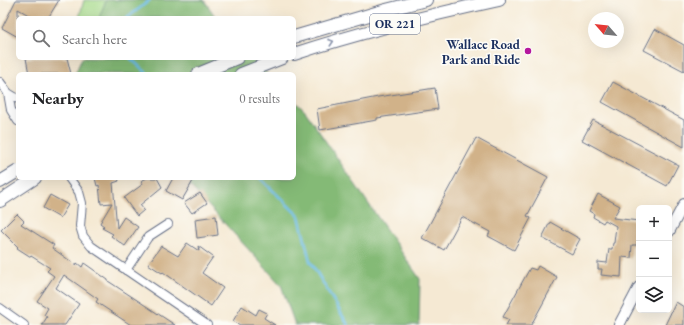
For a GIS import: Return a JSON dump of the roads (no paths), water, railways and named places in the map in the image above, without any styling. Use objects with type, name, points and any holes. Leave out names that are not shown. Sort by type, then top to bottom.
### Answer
[{"type":"main road","name":"OR 221","points":[[296,36],[426,0]]},
{"type":"main road","name":"OR 221","points":[[296,53],[401,22],[498,0]]},
{"type":"main road","points":[[203,72],[232,60]]},
{"type":"main road","points":[[246,72],[277,60]]},
{"type":"main road","points":[[0,182],[16,172]]},
{"type":"main road","points":[[0,201],[32,180]]},
{"type":"street","points":[[0,82],[8,93],[11,110],[16,118]]},
{"type":"street","points":[[0,98],[8,93]]},
{"type":"street","points":[[8,93],[16,97]]},
{"type":"street","points":[[70,180],[79,192],[82,202],[80,226],[83,236],[91,246],[207,325]]},
{"type":"street","points":[[672,226],[684,204]]},
{"type":"street","points":[[126,270],[148,237],[168,224]]},
{"type":"street","points":[[619,325],[636,293]]},
{"type":"street","points":[[0,308],[24,325]]},
{"type":"waterway","points":[[130,16],[150,0]]},
{"type":"waterway","points":[[132,60],[146,72]]},
{"type":"waterway","points":[[262,180],[299,216],[310,261],[348,325]]},
{"type":"place","name":"Wallace Road Park and Ride","points":[[528,51]]}]
